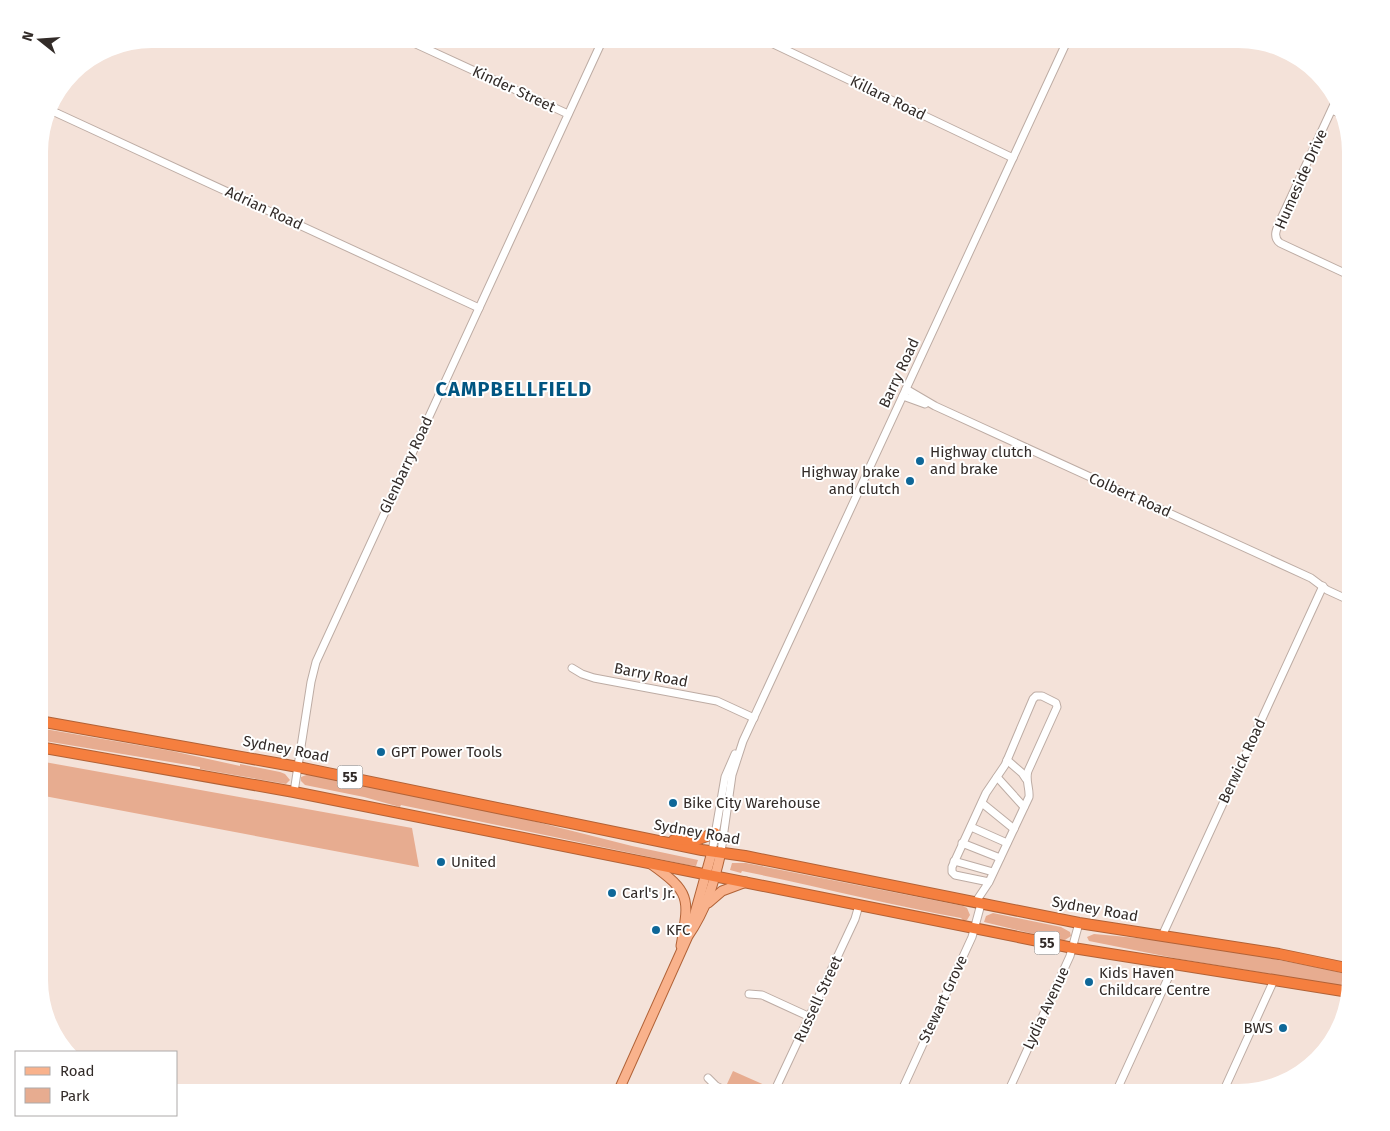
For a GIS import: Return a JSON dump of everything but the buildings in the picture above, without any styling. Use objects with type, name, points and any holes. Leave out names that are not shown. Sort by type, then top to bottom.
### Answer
[{"type":"highway","name":"Sydney Road","points":[[48,723],[298,766],[660,841],[746,856],[1079,923],[1279,954],[1342,966]]},
{"type":"highway","name":"55","points":[[48,750],[294,792],[1073,948],[1342,991]]},
{"type":"highway","points":[[660,841],[699,839],[715,833]]},
{"type":"main road","name":"Barry Road","points":[[688,936],[699,920],[706,904],[716,852]]},
{"type":"main road","points":[[651,864],[678,886],[686,899],[686,914],[678,958]]},
{"type":"main road","name":"Barry Road","points":[[622,1084],[688,936],[711,875]]},
{"type":"main road","points":[[706,904],[722,891],[746,882]]},
{"type":"street","name":"Killara Road","points":[[781,47],[1013,158]]},
{"type":"street","name":"Barry Road","points":[[716,852],[715,833],[724,777],[754,718],[1064,47]]},
{"type":"street","name":"Kinder Street","points":[[424,48],[568,114]]},
{"type":"street","name":"Glenbarry Road","points":[[294,792],[311,682],[316,662],[599,48]]},
{"type":"street","name":"Humeside Drive","points":[[1332,110],[1280,220],[1276,238],[1280,243],[1342,272]]},
{"type":"street","name":"Adrian Road","points":[[55,112],[479,308]]},
{"type":"street","name":"Colbert Road","points":[[904,392],[1311,578],[1330,592],[1342,597]]},
{"type":"street","name":"Berwick Road","points":[[1162,936],[1323,586]]},
{"type":"street","name":"Barry Road","points":[[572,668],[594,678],[717,702],[754,718]]},
{"type":"street","points":[[989,882],[953,873],[951,870],[988,788],[1007,760],[1034,698],[1040,696],[1056,703],[1057,707],[1026,779]]},
{"type":"street","name":"Barry Road","points":[[716,852],[732,775],[743,741]]},
{"type":"street","points":[[978,903],[1029,794],[1026,779],[1007,760]]},
{"type":"street","points":[[997,777],[1024,807]]},
{"type":"street","points":[[982,803],[1014,829]]},
{"type":"street","points":[[971,827],[1007,842]]},
{"type":"street","points":[[962,843],[1000,858]]},
{"type":"street","points":[[954,861],[994,872]]},
{"type":"street","name":"Stewart Grove","points":[[905,1084],[975,929],[978,903]]},
{"type":"street","name":"Russell Street","points":[[778,1084],[855,919],[859,905]]},
{"type":"street","name":"Lydia Avenue","points":[[1012,1084],[1073,948],[1079,923]]},
{"type":"street","points":[[1120,1084],[1169,976],[1171,963]]},
{"type":"street","points":[[1227,1084],[1274,980]]},
{"type":"street","points":[[749,994],[762,995],[810,1017]]},
{"type":"street","points":[[708,1078],[714,1084]]},
{"type":"green space","points":[[48,730],[280,772],[285,774],[290,780],[286,784],[200,769],[200,767],[48,742]]},
{"type":"green space","points":[[48,763],[412,828],[419,867],[48,797]]},
{"type":"green space","points":[[309,774],[525,819],[632,846],[698,860],[696,866],[688,865],[401,805],[400,807],[364,797],[305,785],[301,781],[301,777]]},
{"type":"green space","points":[[732,863],[746,863],[963,906],[967,908],[970,915],[964,921],[961,918],[742,871],[741,873],[730,870]]},
{"type":"green space","points":[[993,913],[1061,927],[1070,932],[1071,936],[1065,940],[1059,940],[984,922],[986,916]]},
{"type":"green space","points":[[1094,934],[1191,945],[1319,968],[1342,973],[1342,986],[1179,959],[1089,941],[1087,937]]},
{"type":"green space","points":[[733,1071],[762,1084],[727,1084]]},
{"type":"place","name":"Highway clutch and brake","points":[[920,461]]},
{"type":"place","name":"Highway brake and clutch","points":[[910,481]]},
{"type":"place","name":"GPT Power Tools","points":[[381,752]]},
{"type":"place","name":"Bike City Warehouse","points":[[673,803]]},
{"type":"place","name":"United","points":[[441,862]]},
{"type":"place","name":"Carl's Jr.","points":[[612,893]]},
{"type":"place","name":"KFC","points":[[656,930]]},
{"type":"place","name":"Kids Haven Childcare Centre","points":[[1089,982]]},
{"type":"place","name":"BWS","points":[[1283,1028]]},
{"type":"district","name":"CAMPBELLFIELD","points":[[514,389]]}]
